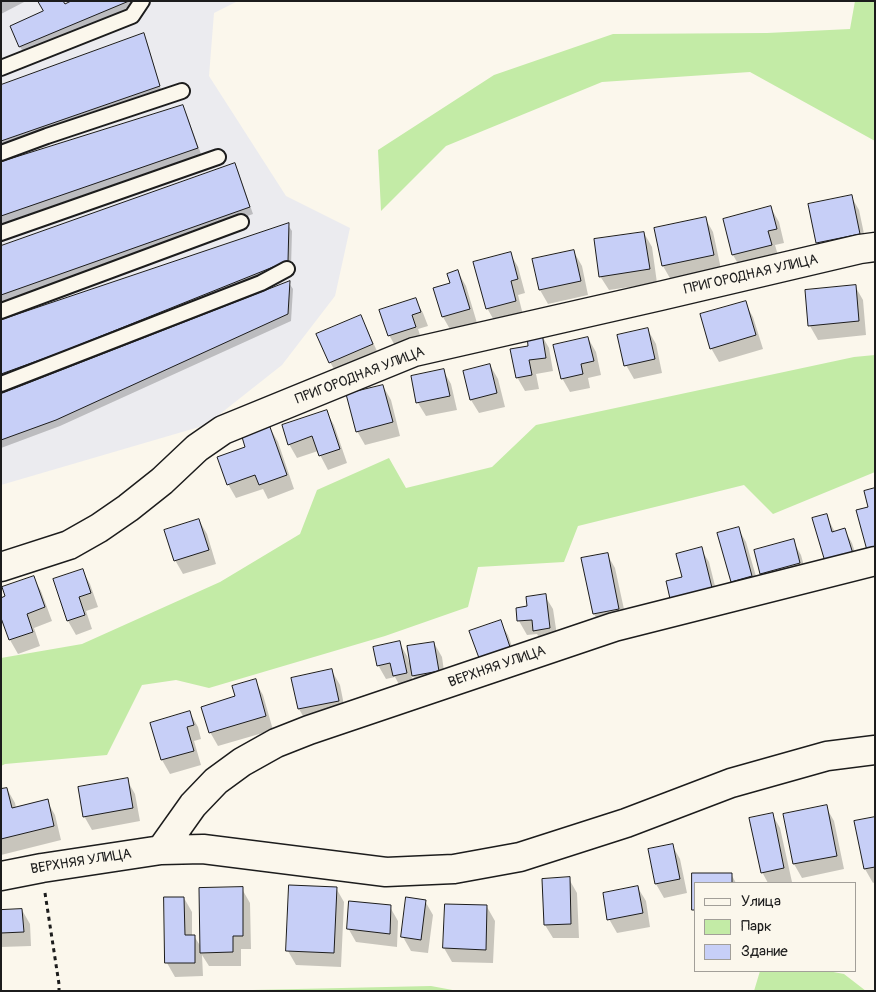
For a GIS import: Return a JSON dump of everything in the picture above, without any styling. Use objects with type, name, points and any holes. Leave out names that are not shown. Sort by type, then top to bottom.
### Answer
[{"type":"street","name":"ПРИГОРОДНАЯ УЛИЦА","points":[[1,567],[69,545],[99,528],[128,508],[162,481],[197,448],[223,430],[414,352],[875,247]]},
{"type":"street","name":"ВЕРХНЯЯ УЛИЦА","points":[[161,850],[193,805],[216,782],[242,762],[276,743],[309,730],[614,628],[875,561]]},
{"type":"street","name":"ВЕРХНЯЯ УЛИЦА","points":[[1,876],[161,850],[203,849],[386,872],[454,869],[520,857],[626,823],[731,783],[827,756],[875,750]]},
{"type":"lane","points":[[1,68],[132,16],[142,1]]},
{"type":"lane","points":[[1,153],[182,92]]},
{"type":"lane","points":[[1,233],[218,157]]},
{"type":"lane","points":[[1,311],[241,222]]},
{"type":"lane","points":[[1,384],[261,283],[287,269]]},
{"type":"path","points":[[42,868],[60,984],[59,991]]},
{"type":"shaded area","points":[[1,1],[238,1],[214,13],[209,76],[286,196],[350,228],[335,296],[282,365],[206,425],[1,485]]},
{"type":"green space","points":[[855,1],[875,1],[875,141],[750,72],[602,82],[446,146],[381,211],[378,150],[494,75],[613,34],[767,33],[850,29]]},
{"type":"green space","points":[[875,355],[875,472],[773,514],[744,485],[578,526],[564,562],[478,567],[468,607],[385,636],[209,688],[176,680],[142,685],[107,755],[5,764],[1,766],[1,658],[82,644],[220,582],[300,534],[317,490],[389,458],[406,488],[492,467],[536,425],[854,357]]},
{"type":"green space","points":[[760,972],[833,972],[844,974],[866,991],[754,991]]},
{"type":"green space","points":[[431,986],[458,991],[208,991]]},
{"type":"building","points":[[38,1],[63,1],[65,4],[71,1],[129,1],[19,47],[10,26],[43,11]]},
{"type":"building","points":[[144,33],[160,86],[1,141],[1,85]]},
{"type":"building","points":[[183,105],[198,148],[1,216],[1,162]]},
{"type":"building","points":[[235,163],[250,207],[1,295],[1,246]]},
{"type":"building","points":[[852,195],[860,234],[816,243],[808,204]]},
{"type":"building","points":[[771,206],[777,229],[768,231],[772,245],[732,255],[723,219]]},
{"type":"building","points":[[706,217],[714,255],[662,266],[654,228]]},
{"type":"building","points":[[289,223],[288,261],[59,353],[1,374],[1,320]]},
{"type":"building","points":[[644,232],[650,269],[599,277],[594,239]]},
{"type":"building","points":[[574,250],[581,281],[539,290],[532,259]]},
{"type":"building","points":[[511,252],[518,279],[511,281],[516,301],[486,309],[473,262]]},
{"type":"building","points":[[458,270],[470,309],[442,317],[433,288],[450,283],[447,274]]},
{"type":"building","points":[[290,281],[288,314],[56,420],[1,440],[1,394]]},
{"type":"building","points":[[856,285],[859,321],[808,326],[805,290]]},
{"type":"building","points":[[416,298],[421,312],[412,315],[416,327],[388,336],[379,310]]},
{"type":"building","points":[[746,301],[756,335],[710,349],[700,314]]},
{"type":"building","points":[[361,315],[373,344],[329,363],[316,334]]},
{"type":"building","points":[[648,328],[655,359],[624,366],[617,335]]},
{"type":"building","points":[[542,333],[546,358],[529,360],[532,375],[516,378],[510,349],[528,346],[527,335]]},
{"type":"building","points":[[588,337],[594,361],[581,364],[583,374],[561,379],[553,345]]},
{"type":"building","points":[[490,364],[497,393],[470,400],[463,371]]},
{"type":"building","points":[[444,369],[450,396],[416,403],[411,376]]},
{"type":"building","points":[[383,385],[393,422],[356,432],[346,394]]},
{"type":"building","points":[[327,410],[340,449],[319,456],[312,436],[288,445],[282,425]]},
{"type":"building","points":[[270,427],[287,475],[259,485],[255,475],[227,485],[217,457],[245,447],[242,437]]},
{"type":"building","points":[[875,488],[875,552],[868,554],[856,510],[868,507],[864,491]]},
{"type":"building","points":[[827,514],[832,532],[845,528],[854,557],[826,565],[812,518]]},
{"type":"building","points":[[199,519],[209,550],[174,561],[164,530]]},
{"type":"building","points":[[739,527],[752,576],[731,582],[717,533]]},
{"type":"building","points":[[794,539],[800,563],[760,574],[754,550]]},
{"type":"building","points":[[702,547],[713,592],[671,603],[666,581],[682,577],[676,554]]},
{"type":"building","points":[[608,553],[619,609],[593,614],[581,558]]},
{"type":"building","points":[[83,569],[91,593],[79,597],[85,615],[67,621],[53,579]]},
{"type":"building","points":[[34,576],[45,607],[27,614],[33,632],[9,640],[1,618],[1,598],[5,596],[2,587]]},
{"type":"building","points":[[546,594],[550,628],[533,631],[532,620],[517,621],[516,608],[527,606],[526,597]]},
{"type":"building","points":[[501,620],[510,647],[479,658],[469,631]]},
{"type":"building","points":[[400,641],[407,673],[393,676],[390,663],[377,666],[373,647]]},
{"type":"building","points":[[434,642],[439,671],[412,676],[407,646]]},
{"type":"building","points":[[332,669],[339,701],[298,709],[291,678]]},
{"type":"building","points":[[256,679],[266,716],[209,733],[201,707],[235,696],[232,686]]},
{"type":"building","points":[[190,711],[194,725],[187,727],[194,751],[161,760],[150,723]]},
{"type":"building","points":[[128,778],[133,808],[83,817],[78,787]]},
{"type":"building","points":[[7,788],[12,808],[48,799],[54,826],[1,839],[1,789]]},
{"type":"building","points":[[827,805],[837,856],[793,864],[783,814]]},
{"type":"building","points":[[773,813],[784,868],[761,873],[749,818]]},
{"type":"building","points":[[875,817],[875,867],[864,869],[854,821]]},
{"type":"building","points":[[673,844],[680,879],[655,884],[648,849]]},
{"type":"building","points":[[692,873],[732,873],[732,882],[694,882],[694,910],[692,910]]},
{"type":"building","points":[[570,877],[571,924],[544,925],[542,879]]},
{"type":"building","points":[[289,885],[337,887],[334,953],[286,951]]},
{"type":"building","points":[[638,886],[643,913],[607,920],[603,893]]},
{"type":"building","points":[[243,887],[243,936],[233,936],[233,952],[200,953],[199,888]]},
{"type":"building","points":[[164,897],[184,897],[185,935],[195,935],[195,963],[165,963]]},
{"type":"building","points":[[406,897],[426,900],[421,940],[401,937]]},
{"type":"building","points":[[349,901],[391,905],[390,934],[347,929]]},
{"type":"building","points":[[445,904],[487,905],[486,950],[443,948]]},
{"type":"building","points":[[22,909],[24,932],[1,933],[1,910]]}]
